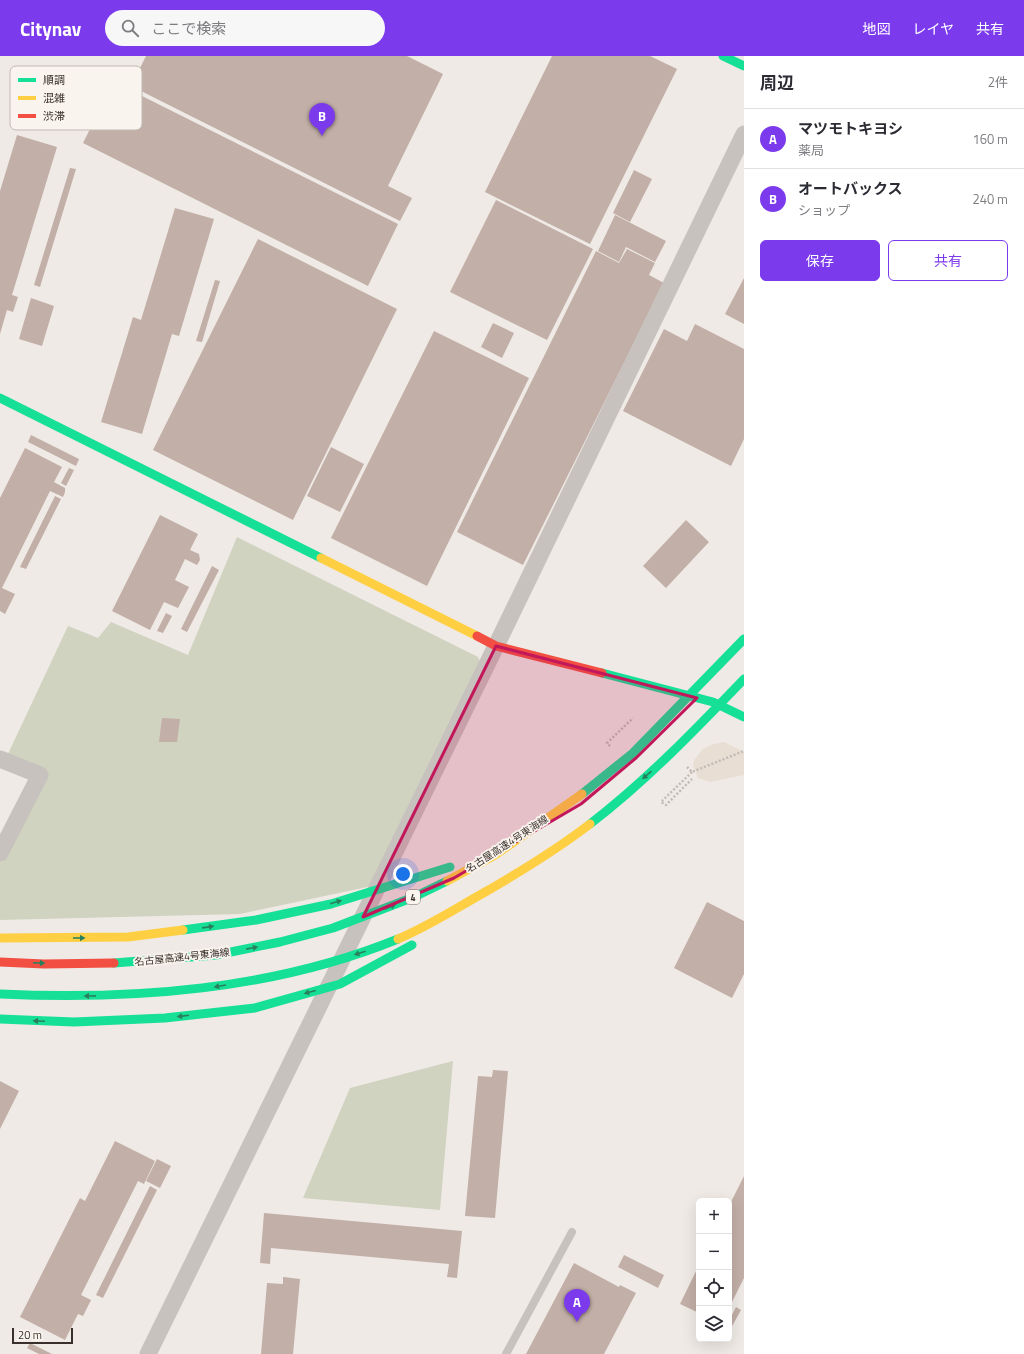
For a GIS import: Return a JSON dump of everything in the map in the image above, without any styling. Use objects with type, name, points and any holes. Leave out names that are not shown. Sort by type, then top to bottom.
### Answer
[{"type":"main road","points":[[723,56],[744,66]]},
{"type":"main road","points":[[0,398],[496,646],[713,702],[744,717]]},
{"type":"main road","name":"名古屋高速4号東海線","points":[[0,962],[44,964],[126,963],[216,955],[280,942],[333,928],[414,897],[454,878],[495,855],[578,797],[633,752],[718,668],[744,639]]},
{"type":"main road","points":[[0,938],[128,937],[256,920],[331,904],[492,853],[581,804],[636,758],[697,698],[744,647]]},
{"type":"main road","points":[[0,1019],[82,1022],[165,1018],[255,1008],[340,984],[421,939],[589,814],[658,756],[744,669]]},
{"type":"main road","points":[[0,994],[45,997],[128,996],[200,990],[306,969],[360,953],[403,937],[502,883],[554,850],[601,816],[668,757],[744,679]]},
{"type":"street","points":[[148,1354],[496,646],[744,134]]},
{"type":"street","points":[[0,759],[40,775],[0,853]]},
{"type":"lane","points":[[506,1354],[572,1232]]},
{"type":"path","points":[[692,772],[661,802],[666,805],[692,779]]},
{"type":"highlighted area","points":[[496,646],[697,698],[636,758],[581,804],[454,878],[363,917]]},
{"type":"green space","points":[[237,537],[478,657],[481,664],[372,886],[240,914],[0,920],[0,856],[44,774],[8,754],[68,626],[98,638],[111,622],[188,655]]},
{"type":"green space","points":[[453,1061],[440,1210],[303,1198],[350,1088]]},
{"type":"shaded area","points":[[724,742],[744,752],[744,775],[710,782],[698,778],[693,766],[694,760],[703,749],[714,744]]},
{"type":"building","points":[[146,56],[407,56],[443,74],[388,186],[412,198],[400,221],[142,92],[141,66]]},
{"type":"building","points":[[552,56],[650,56],[677,69],[590,244],[485,192]]},
{"type":"building","points":[[142,96],[398,224],[368,286],[83,143],[90,130],[142,130]]},
{"type":"building","points":[[17,135],[57,147],[12,295],[18,297],[13,312],[7,310],[0,334],[0,191]]},
{"type":"building","points":[[70,168],[76,169],[40,287],[34,285]]},
{"type":"building","points":[[634,170],[652,179],[630,222],[613,213]]},
{"type":"building","points":[[496,200],[593,249],[547,340],[450,292]]},
{"type":"building","points":[[175,208],[214,219],[179,336],[172,334],[142,434],[101,422],[133,317],[141,320]]},
{"type":"building","points":[[615,215],[666,241],[655,262],[626,247],[619,262],[598,251]]},
{"type":"building","points":[[258,239],[397,309],[293,520],[153,450]]},
{"type":"building","points":[[627,249],[655,263],[649,275],[664,283],[523,565],[457,532],[596,251],[619,263]]},
{"type":"building","points":[[744,278],[744,324],[725,314]]},
{"type":"building","points":[[215,280],[220,281],[202,342],[196,341]]},
{"type":"building","points":[[31,298],[54,306],[42,346],[19,339]]},
{"type":"building","points":[[493,323],[514,333],[502,358],[481,347]]},
{"type":"building","points":[[695,324],[744,349],[744,439],[731,466],[623,411],[664,329],[687,341]]},
{"type":"building","points":[[434,331],[529,378],[427,586],[331,538]]},
{"type":"building","points":[[31,435],[79,459],[76,466],[28,442]]},
{"type":"building","points":[[331,447],[364,464],[340,512],[307,496]]},
{"type":"building","points":[[25,448],[62,467],[54,482],[65,488],[65,492],[63,497],[50,491],[2,588],[15,594],[5,614],[0,611],[0,498]]},
{"type":"building","points":[[69,468],[74,470],[66,486],[61,483]]},
{"type":"building","points":[[55,496],[61,499],[26,569],[20,567]]},
{"type":"building","points":[[160,515],[198,534],[190,550],[199,554],[200,560],[197,565],[185,559],[175,580],[189,587],[178,608],[164,602],[150,630],[112,611]]},
{"type":"building","points":[[686,520],[709,542],[666,588],[643,566]]},
{"type":"building","points":[[212,566],[219,570],[187,632],[181,629]]},
{"type":"building","points":[[166,613],[172,616],[163,633],[157,631]]},
{"type":"building","points":[[162,718],[180,719],[177,742],[159,742]]},
{"type":"building","points":[[707,902],[744,921],[744,974],[732,998],[674,968]]},
{"type":"building","points":[[493,1070],[508,1071],[495,1218],[465,1216],[478,1076],[492,1077]]},
{"type":"building","points":[[0,1081],[19,1091],[0,1129]]},
{"type":"building","points":[[115,1141],[155,1161],[144,1184],[138,1181],[81,1295],[91,1300],[83,1316],[78,1314],[65,1340],[20,1317],[80,1198],[85,1201]]},
{"type":"building","points":[[157,1159],[171,1166],[160,1188],[146,1181]]},
{"type":"building","points":[[744,1176],[744,1278],[732,1302],[732,1234],[732,1200]]},
{"type":"building","points":[[150,1186],[157,1190],[103,1298],[96,1295]]},
{"type":"building","points":[[264,1213],[462,1231],[457,1278],[447,1277],[449,1264],[271,1248],[270,1264],[260,1263]]},
{"type":"building","points":[[624,1255],[664,1275],[658,1288],[618,1267]]},
{"type":"building","points":[[574,1263],[619,1287],[620,1285],[636,1293],[604,1354],[526,1354]]},
{"type":"building","points":[[696,1271],[696,1312],[680,1304]]},
{"type":"building","points":[[283,1277],[300,1279],[293,1354],[261,1354],[267,1283],[283,1284]]},
{"type":"building","points":[[736,1307],[741,1310],[732,1326],[732,1315]]},
{"type":"building","points":[[30,1343],[52,1354],[39,1354],[27,1348]]},
{"type":"traffic: fast","points":[[723,56],[744,66]]},
{"type":"traffic: fast","points":[[0,398],[321,558]]},
{"type":"traffic: fast","points":[[582,794],[633,753],[744,639]]},
{"type":"traffic: fast","points":[[602,673],[713,702],[744,717]]},
{"type":"traffic: fast","points":[[590,824],[611,808],[650,773],[689,736],[744,679]]},
{"type":"traffic: fast","points":[[183,930],[256,920],[331,904],[450,867]]},
{"type":"traffic: fast","points":[[114,963],[216,955],[280,942],[333,928],[414,897],[447,881]]},
{"type":"traffic: fast","points":[[0,994],[101,995],[152,993],[202,988],[302,970],[351,956],[398,939]]},
{"type":"traffic: fast","points":[[0,1019],[74,1022],[165,1018],[255,1008],[340,984],[412,945]]},
{"type":"traffic: slow","points":[[321,558],[477,636]]},
{"type":"traffic: slow","points":[[447,881],[495,855],[582,794]]},
{"type":"traffic: slow","points":[[398,939],[435,921],[517,873],[561,845],[590,824]]},
{"type":"traffic: slow","points":[[0,938],[128,937],[183,930]]},
{"type":"traffic: jam","points":[[477,636],[496,646],[602,673]]},
{"type":"traffic: jam","points":[[0,962],[44,964],[114,963]]},
{"type":"place","name":"オートバックス","points":[[322,136]]},
{"type":"place","name":"マツモトキヨシ","points":[[577,1322]]}]
